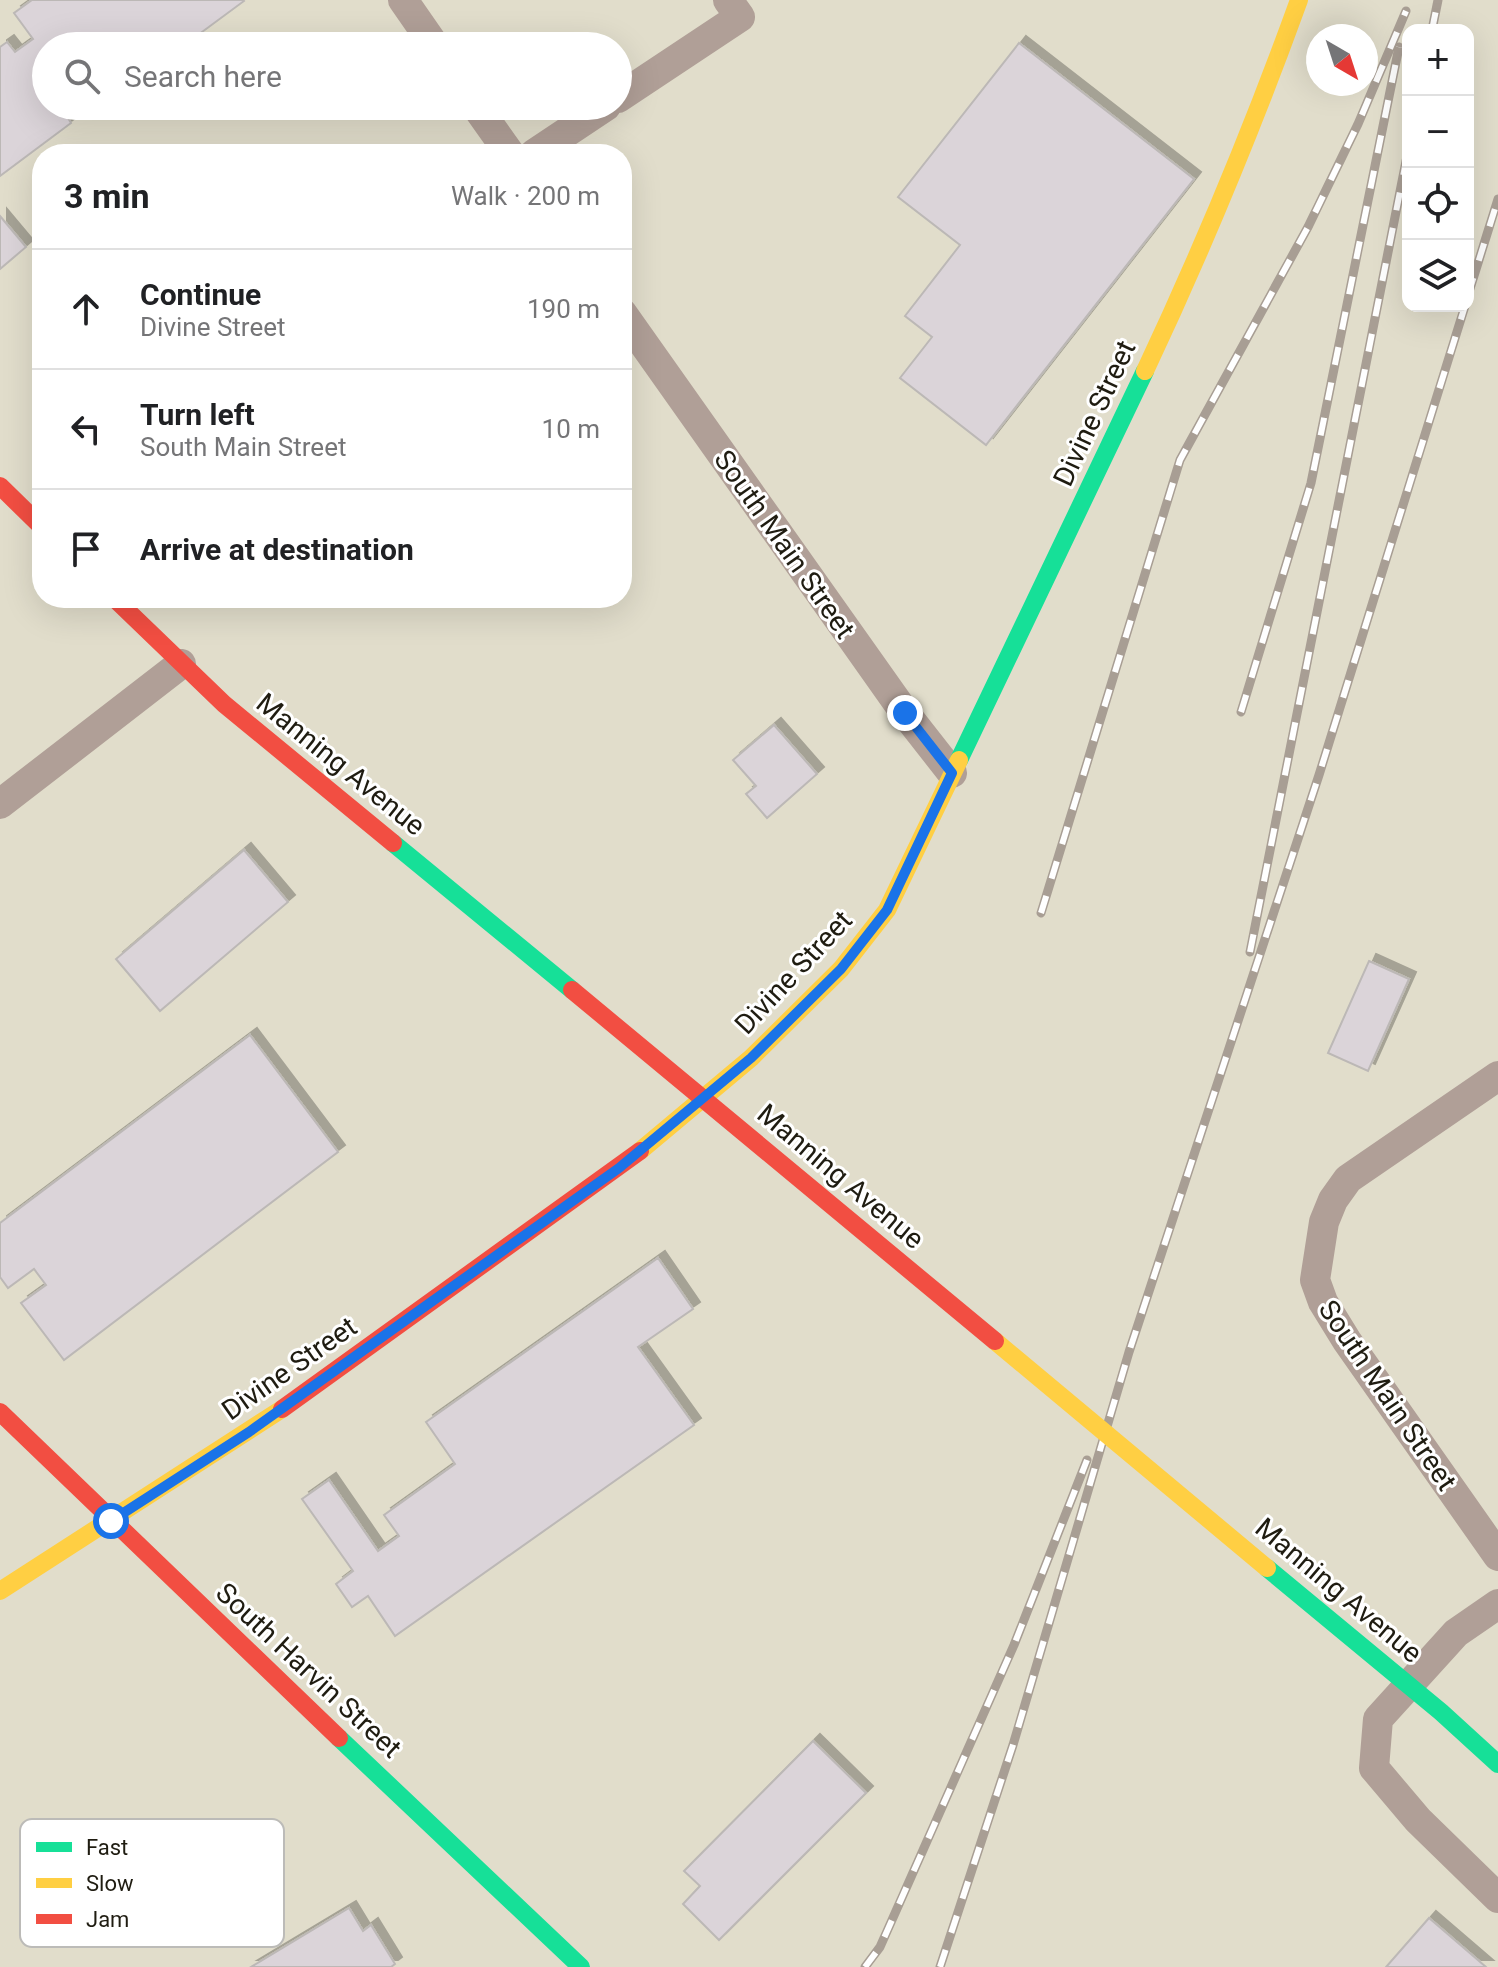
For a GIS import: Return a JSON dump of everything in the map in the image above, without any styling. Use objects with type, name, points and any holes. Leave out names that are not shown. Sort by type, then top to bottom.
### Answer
[{"type":"street","points":[[403,0],[425,32]]},
{"type":"street","points":[[632,89],[740,17],[728,0]]},
{"type":"street","name":"Divine Street","points":[[0,1591],[249,1432],[619,1168],[751,1058],[841,969],[887,910],[1194,267],[1259,111],[1299,0]]},
{"type":"street","points":[[486,120],[503,144]]},
{"type":"street","points":[[549,144],[585,120]]},
{"type":"street","name":"South Main Street","points":[[632,327],[905,713],[952,773]]},
{"type":"street","points":[[0,486],[32,517]]},
{"type":"street","name":"Manning Avenue","points":[[124,608],[224,704],[1404,1681],[1498,1764]]},
{"type":"street","points":[[0,804],[181,664]]},
{"type":"street","name":"South Main Street","points":[[1498,1076],[1348,1179],[1333,1200],[1324,1222],[1315,1280],[1323,1302],[1355,1353],[1498,1556]]},
{"type":"street","name":"South Harvin Street","points":[[0,1412],[581,1967]]},
{"type":"street","points":[[1498,1604],[1456,1633],[1378,1719],[1374,1768],[1418,1820],[1498,1898]]},
{"type":"building","points":[[32,0],[244,1],[202,32],[32,32],[32,38],[14,13]]},
{"type":"building","points":[[32,40],[32,120],[69,120],[71,123],[43,144],[32,144],[32,152],[0,176],[0,47],[7,42],[15,52]]},
{"type":"building","points":[[1019,43],[1194,179],[986,445],[900,378],[932,337],[905,316],[960,245],[898,197]]},
{"type":"building","points":[[0,216],[26,247],[0,269]]},
{"type":"building","points":[[774,725],[817,774],[767,818],[746,794],[756,786],[733,760]]},
{"type":"building","points":[[244,850],[288,902],[160,1011],[116,959]]},
{"type":"building","points":[[1369,961],[1409,979],[1368,1071],[1328,1053]]},
{"type":"building","points":[[250,1035],[338,1152],[64,1360],[21,1303],[46,1285],[34,1269],[8,1288],[0,1277],[0,1223]]},
{"type":"building","points":[[658,1258],[693,1309],[638,1347],[694,1425],[395,1636],[368,1596],[352,1607],[336,1584],[353,1571],[302,1499],[329,1480],[378,1551],[399,1536],[384,1515],[455,1464],[426,1422]]},
{"type":"building","points":[[813,1741],[866,1793],[719,1940],[683,1904],[700,1886],[684,1871]]},
{"type":"building","points":[[349,1908],[363,1931],[371,1925],[395,1964],[391,1967],[251,1967]]},
{"type":"building","points":[[1429,1918],[1486,1967],[1386,1967]]},
{"type":"railway","points":[[1433,24],[1438,0]]},
{"type":"railway","points":[[1041,913],[1180,460],[1308,227],[1358,124],[1406,11]]},
{"type":"railway","points":[[1241,712],[1311,483],[1399,47]]},
{"type":"railway","points":[[1250,952],[1405,168]]},
{"type":"railway","points":[[1474,276],[1498,199]]},
{"type":"railway","points":[[940,1967],[1013,1745],[1129,1352],[1319,775],[1463,312]]},
{"type":"railway","points":[[865,1967],[880,1947],[1014,1645],[1087,1460]]},
{"type":"traffic: fast","points":[[959,760],[1145,371]]},
{"type":"traffic: fast","points":[[393,843],[572,990]]},
{"type":"traffic: fast","points":[[1267,1568],[1441,1712],[1498,1764]]},
{"type":"traffic: fast","points":[[339,1738],[581,1967]]},
{"type":"traffic: slow","points":[[1145,371],[1226,188],[1299,0]]},
{"type":"traffic: slow","points":[[640,1151],[751,1058],[841,969],[887,910],[959,760]]},
{"type":"traffic: slow","points":[[995,1341],[1267,1568]]},
{"type":"traffic: slow","points":[[0,1591],[282,1409]]},
{"type":"traffic: jam","points":[[0,486],[32,517]]},
{"type":"traffic: jam","points":[[124,608],[224,704],[393,843]]},
{"type":"traffic: jam","points":[[572,990],[995,1341]]},
{"type":"traffic: jam","points":[[282,1409],[640,1151]]},
{"type":"traffic: jam","points":[[0,1412],[339,1738]]},
{"type":"route","points":[[111,1521],[249,1432],[619,1168],[751,1058],[841,969],[887,910],[952,773],[905,713]]}]
